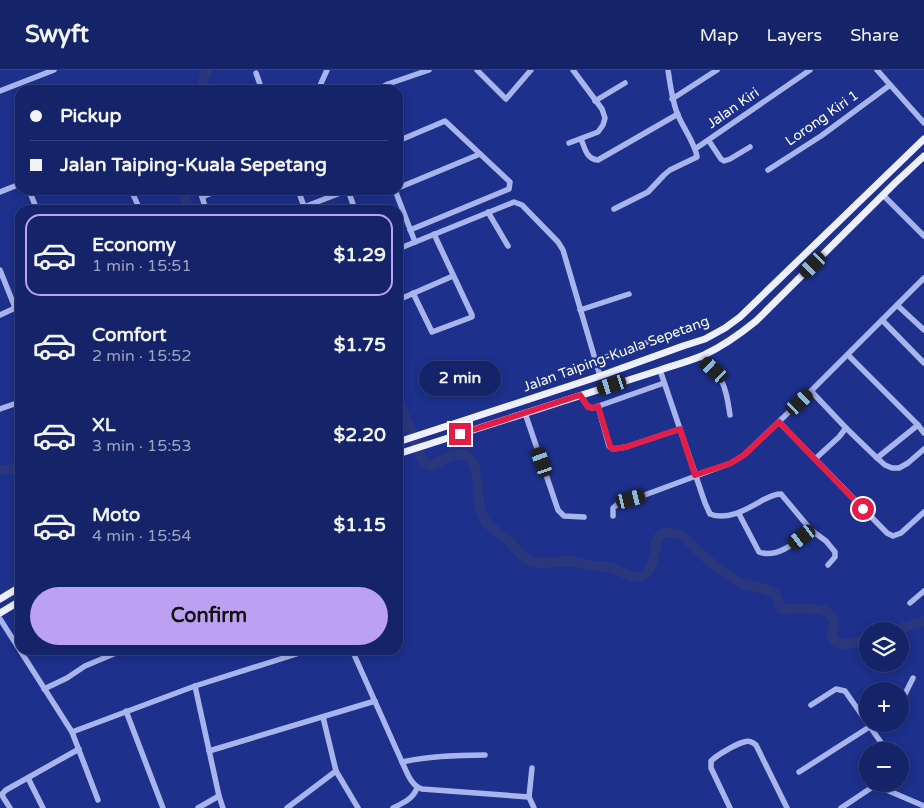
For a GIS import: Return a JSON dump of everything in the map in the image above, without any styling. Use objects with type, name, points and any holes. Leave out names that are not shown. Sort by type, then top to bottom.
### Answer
[{"type":"main road","name":"Jalan Taiping-Kuala Sepetang","points":[[403,440],[600,376],[705,339],[725,328],[740,317],[924,139]]},
{"type":"main road","name":"Jalan Taiping-Kuala Sepetang","points":[[403,452],[702,356],[737,336],[756,321],[924,156]]},
{"type":"main road","points":[[0,599],[15,590]]},
{"type":"main road","points":[[0,613],[15,604]]},
{"type":"street","points":[[320,85],[328,70]]},
{"type":"street","points":[[386,85],[429,70]]},
{"type":"street","points":[[477,70],[506,99],[531,70]]},
{"type":"street","points":[[569,144],[598,132],[605,118],[602,110],[573,70]]},
{"type":"street","points":[[668,70],[672,99],[695,150]]},
{"type":"street","points":[[672,99],[717,70]]},
{"type":"street","name":"Jalan Kiri","points":[[614,209],[648,192],[670,170],[696,158],[695,150],[810,70]]},
{"type":"street","points":[[877,70],[924,123]]},
{"type":"street","points":[[15,85],[51,71]]},
{"type":"street","points":[[256,74],[260,85]]},
{"type":"street","points":[[595,101],[625,83]]},
{"type":"street","points":[[0,91],[15,85]]},
{"type":"street","name":"Lorong Kiri 1","points":[[768,170],[821,136],[890,85]]},
{"type":"street","points":[[582,139],[588,157],[592,160],[598,160],[678,114]]},
{"type":"street","points":[[403,139],[445,122],[510,182],[509,188],[410,230]]},
{"type":"street","points":[[709,141],[724,161],[750,147]]},
{"type":"street","points":[[403,186],[480,154]]},
{"type":"street","points":[[0,192],[15,186]]},
{"type":"street","points":[[204,205],[202,197],[207,195]]},
{"type":"street","points":[[314,205],[337,195]]},
{"type":"street","points":[[883,195],[924,236]]},
{"type":"street","points":[[403,247],[514,202],[522,205],[558,242],[563,250],[600,376]]},
{"type":"street","points":[[403,210],[414,242]]},
{"type":"street","points":[[488,212],[508,246]]},
{"type":"street","points":[[414,293],[432,332],[472,317],[434,234]]},
{"type":"street","points":[[0,270],[15,308],[0,314]]},
{"type":"street","points":[[403,298],[453,276]]},
{"type":"street","points":[[613,516],[613,508],[620,502],[642,496],[731,463],[744,455],[848,355],[924,278]]},
{"type":"street","points":[[580,310],[629,294]]},
{"type":"street","points":[[897,305],[924,330]]},
{"type":"street","points":[[882,320],[924,363]]},
{"type":"street","points":[[595,361],[648,342]]},
{"type":"street","points":[[848,355],[924,433]]},
{"type":"street","points":[[702,356],[720,378],[728,400],[730,415]]},
{"type":"street","points":[[660,370],[710,514],[716,517],[739,514],[772,495],[782,494],[811,530],[826,541],[835,552],[835,557],[828,565]]},
{"type":"street","points":[[580,395],[588,407],[592,408],[664,383]]},
{"type":"street","points":[[811,391],[877,458],[892,468],[900,468],[924,449]]},
{"type":"street","points":[[0,410],[15,404]]},
{"type":"street","points":[[598,406],[610,446],[613,449],[620,449],[680,429]]},
{"type":"street","points":[[525,413],[558,510],[564,516],[584,517]]},
{"type":"street","points":[[779,422],[887,533],[894,536],[901,533],[924,512]]},
{"type":"street","points":[[877,458],[918,425]]},
{"type":"street","points":[[815,459],[846,428]]},
{"type":"street","points":[[739,514],[759,552],[765,554],[777,553],[811,530]]},
{"type":"street","points":[[910,603],[924,591]]},
{"type":"street","points":[[0,619],[15,643]]},
{"type":"street","points":[[23,655],[72,732],[98,800]]},
{"type":"street","points":[[44,689],[103,655]]},
{"type":"street","points":[[72,732],[195,686],[288,655]]},
{"type":"street","points":[[354,655],[402,762],[417,788],[529,797]]},
{"type":"street","points":[[909,686],[913,678]]},
{"type":"street","points":[[195,686],[223,808]]},
{"type":"street","points":[[811,705],[836,689],[845,691],[859,709]]},
{"type":"street","points":[[209,751],[375,701]]},
{"type":"street","points":[[126,711],[163,808]]},
{"type":"street","points":[[323,717],[336,771],[358,808]]},
{"type":"street","points":[[799,772],[861,732]]},
{"type":"street","points":[[730,808],[711,768],[711,761],[745,741],[756,745],[787,808]]},
{"type":"street","points":[[10,808],[2,794],[6,790],[79,749]]},
{"type":"street","points":[[402,762],[450,755],[484,755]]},
{"type":"street","points":[[532,768],[529,797],[534,808]]},
{"type":"street","points":[[287,808],[336,771]]},
{"type":"street","points":[[28,778],[43,808]]},
{"type":"street","points":[[393,808],[409,799],[417,788]]},
{"type":"street","points":[[841,808],[864,792]]},
{"type":"street","points":[[893,792],[924,806]]},
{"type":"street","points":[[198,808],[219,796]]},
{"type":"waterway","points":[[202,85],[207,70]]},
{"type":"waterway","points":[[184,195],[188,205]]},
{"type":"waterway","points":[[403,411],[424,463],[431,466],[449,457],[462,455],[470,459],[477,476],[480,507],[484,519],[530,561],[536,563],[573,561],[612,568],[630,576],[639,577],[646,574],[650,568],[659,536],[663,533],[681,535],[723,572],[743,584],[772,592],[776,595],[781,609],[812,608],[826,612],[831,616],[834,623],[832,635],[835,642],[848,644],[859,642]]},
{"type":"waterway","points":[[0,470],[15,468]]},
{"type":"waterway","points":[[909,626],[924,621]]},
{"type":"route","points":[[460,434],[580,395],[588,407],[598,406],[610,446],[613,449],[620,449],[680,429],[695,475],[731,463],[744,455],[779,422],[863,509]]}]
